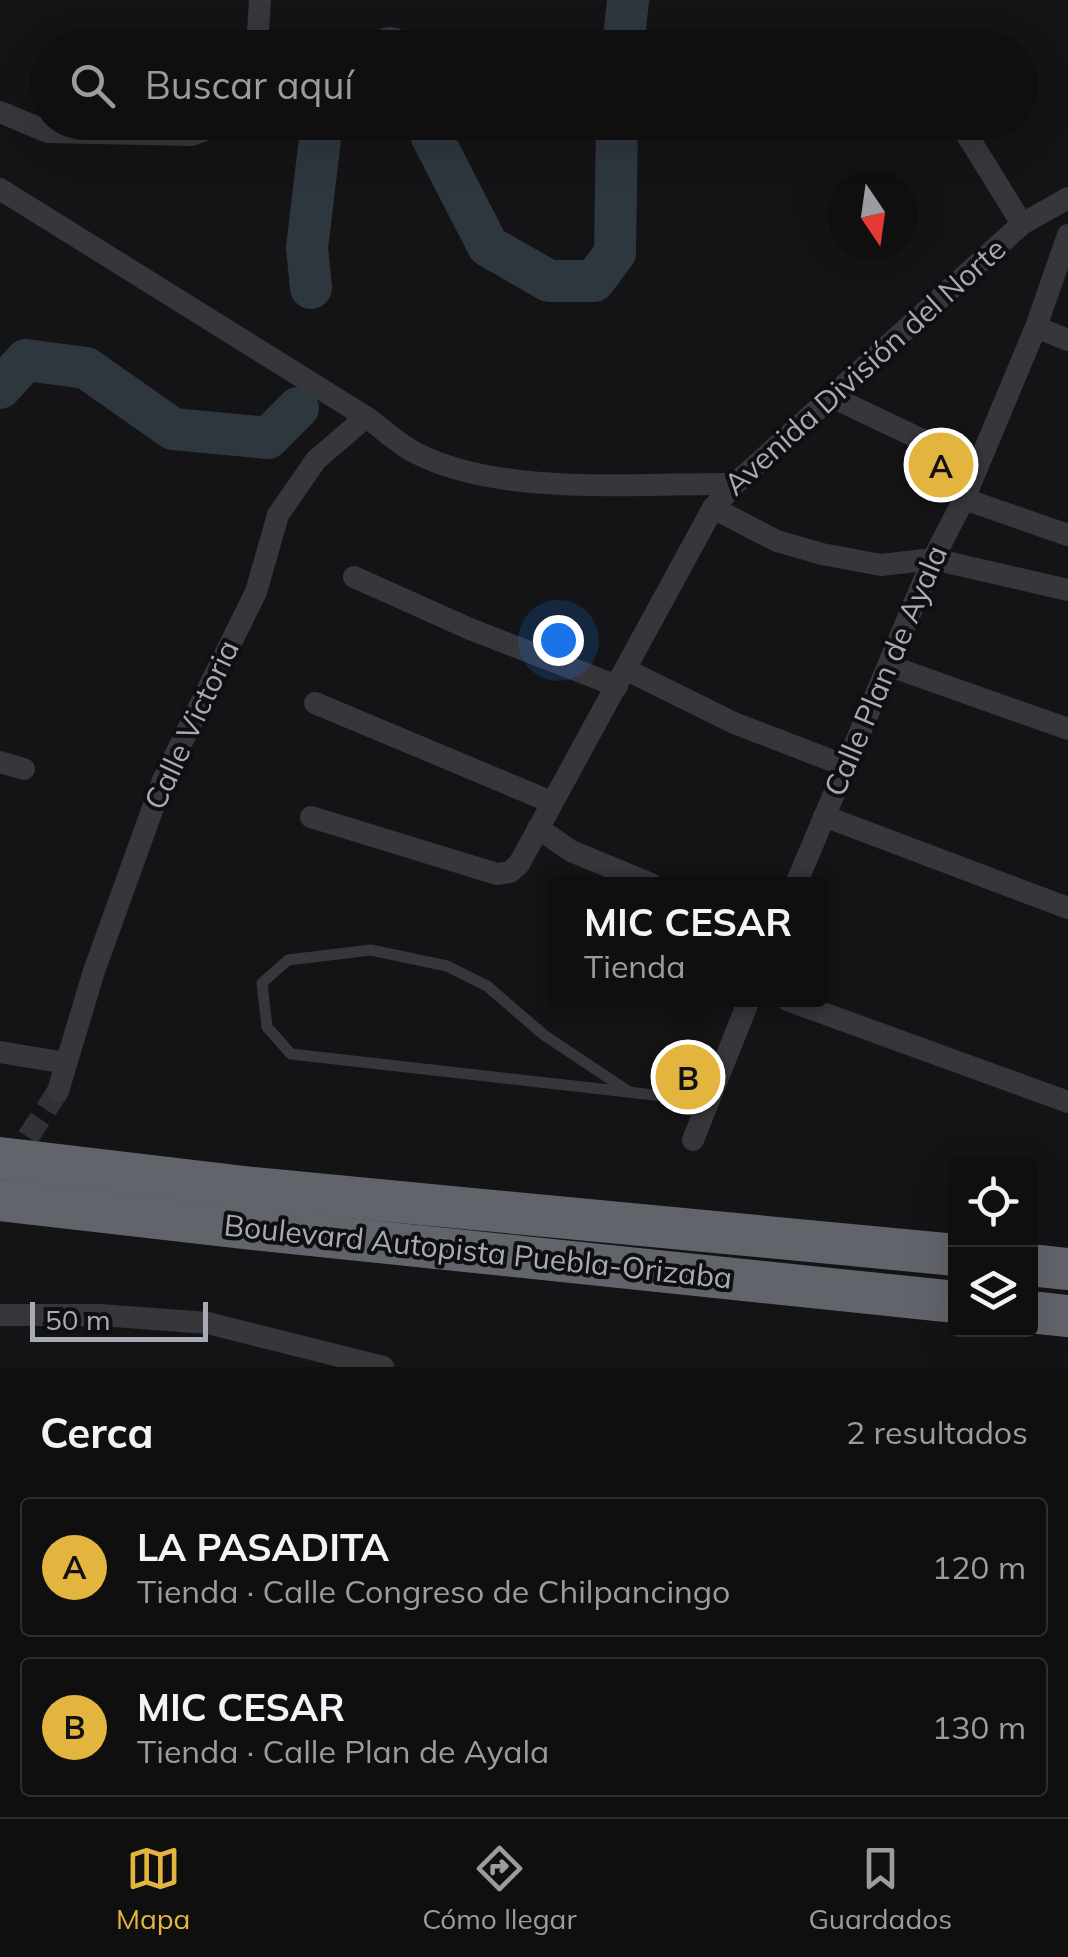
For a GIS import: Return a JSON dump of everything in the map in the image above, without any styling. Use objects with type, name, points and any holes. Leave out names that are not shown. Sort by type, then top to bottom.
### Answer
[{"type":"highway","name":"Boulevard Autopista Puebla-Orizaba","points":[[0,1158],[253,1188],[948,1254]]},
{"type":"highway","name":"Boulevard Autopista Puebla-Orizaba","points":[[0,1200],[948,1301]]},
{"type":"highway","points":[[1038,1265],[1068,1269]]},
{"type":"highway","points":[[1038,1313],[1068,1316]]},
{"type":"street","points":[[258,30],[260,0]]},
{"type":"street","points":[[0,112],[30,124]]},
{"type":"street","points":[[970,140],[1022,224]]},
{"type":"street","points":[[0,189],[366,417],[416,453],[463,469],[531,483],[734,484]]},
{"type":"street","name":"Avenida División del Norte","points":[[311,817],[497,874],[510,872],[520,864],[712,508],[1022,224],[1068,198]]},
{"type":"street","name":"Calle Plan de Ayala","points":[[799,877],[1036,327],[1068,236]]},
{"type":"street","points":[[1036,327],[1068,340]]},
{"type":"street","points":[[832,397],[977,466]]},
{"type":"street","name":"Calle Victoria","points":[[58,1091],[94,970],[162,780],[256,592],[278,515],[316,460],[366,417]]},
{"type":"street","points":[[964,498],[1068,535]]},
{"type":"street","points":[[712,508],[777,540],[822,554],[881,565],[933,559],[1068,590]]},
{"type":"street","points":[[354,577],[470,629],[622,678],[846,766]]},
{"type":"street","points":[[890,666],[1068,729]]},
{"type":"street","points":[[314,703],[552,802]]},
{"type":"street","points":[[0,762],[24,769]]},
{"type":"street","points":[[824,816],[1068,908]]},
{"type":"street","points":[[538,828],[571,852],[634,877]]},
{"type":"street","points":[[693,1140],[746,1007]]},
{"type":"street","points":[[806,1007],[1068,1102]]},
{"type":"street","points":[[0,1052],[66,1063]]},
{"type":"street","points":[[0,1315],[100,1315],[208,1324],[381,1367]]},
{"type":"lane","points":[[628,1090],[544,1034],[487,986],[448,966],[371,950],[288,960],[262,983],[267,1028],[292,1054],[706,1101]]},
{"type":"waterway","points":[[625,30],[628,0]]},
{"type":"waterway","points":[[311,288],[307,248],[320,140]]},
{"type":"waterway","points":[[434,140],[488,246],[549,281],[594,281],[615,253],[617,140]]},
{"type":"waterway","points":[[0,388],[26,360],[86,368],[173,429],[268,438],[298,408]]},
{"type":"tunnel","points":[[10,1165],[58,1091]]},
{"type":"place","name":"LA PASADITA","points":[[941,465]]},
{"type":"place","name":"MIC CESAR","points":[[688,1077]]}]
